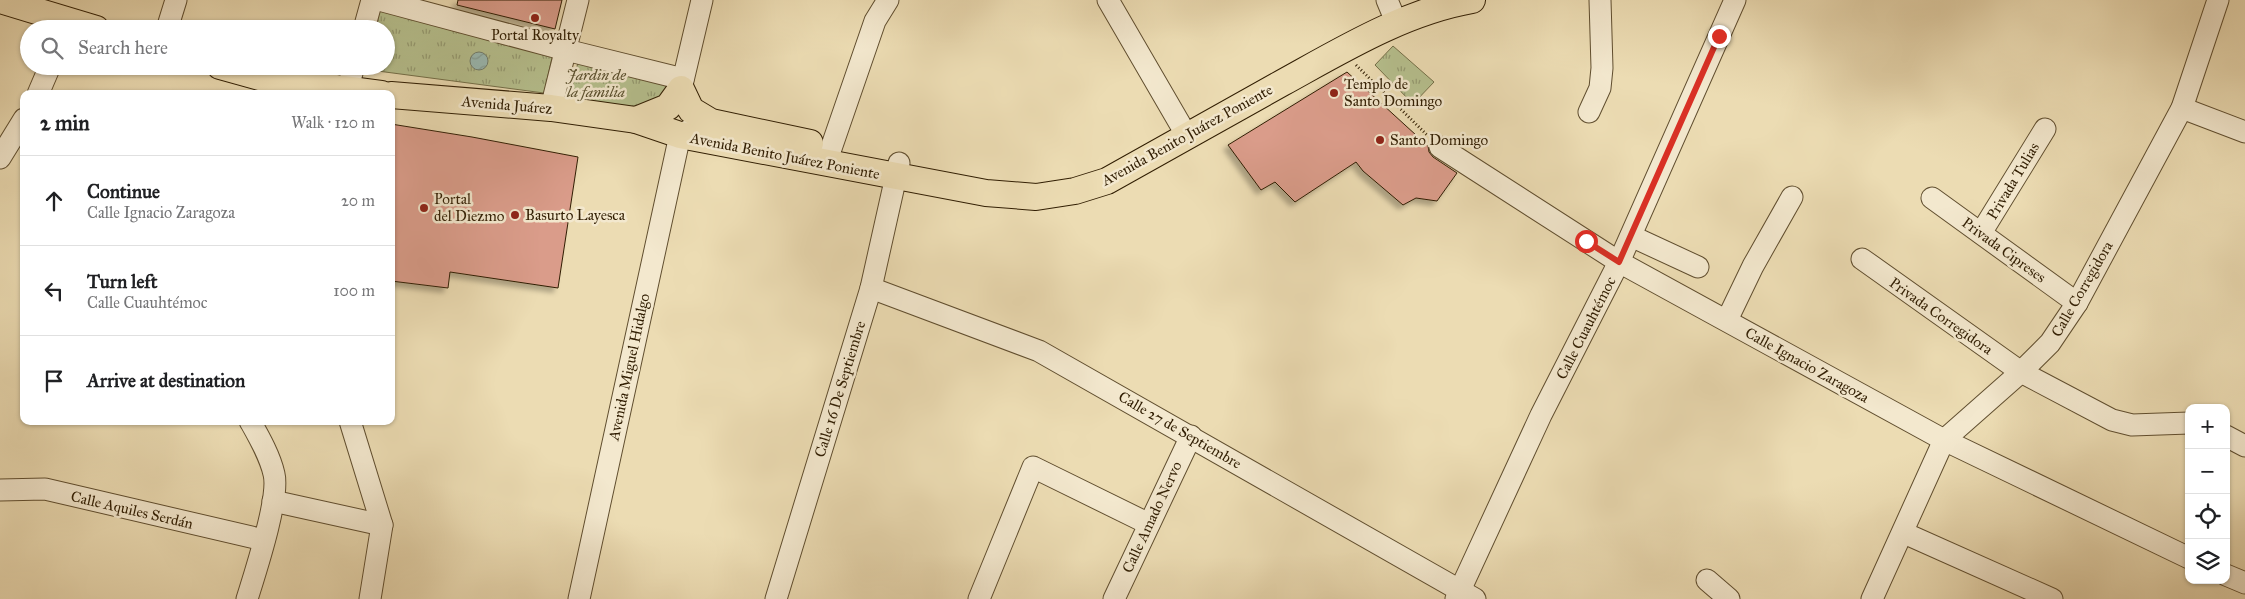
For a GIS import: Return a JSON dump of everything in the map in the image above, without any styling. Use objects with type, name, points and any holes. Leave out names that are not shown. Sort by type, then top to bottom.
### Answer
[{"type":"main road","points":[[0,0],[55,20]]},
{"type":"main road","name":"Avenida Benito Juárez Poniente","points":[[680,135],[829,155],[986,193],[1036,197],[1076,191],[1107,181],[1183,131],[1332,41],[1392,12],[1424,0]]},
{"type":"main road","name":"Avenida Benito Juárez Poniente","points":[[1183,131],[1341,51],[1392,12],[1431,11],[1472,0]]},
{"type":"main road","points":[[241,75],[269,87],[328,90]]},
{"type":"main road","points":[[636,120],[668,107],[682,84]]},
{"type":"main road","name":"Avenida Benito Juárez Poniente","points":[[682,84],[692,110],[700,117],[711,122],[748,129],[829,155]]},
{"type":"main road","name":"Avenida Juárez","points":[[395,95],[551,108],[636,120],[680,135]]},
{"type":"street","points":[[170,20],[176,0]]},
{"type":"street","points":[[366,20],[372,0]]},
{"type":"street","points":[[380,0],[566,50],[682,84],[702,0]]},
{"type":"street","points":[[551,108],[578,0]]},
{"type":"street","points":[[829,155],[875,21],[888,0]]},
{"type":"street","points":[[1108,0],[1183,131]]},
{"type":"street","points":[[1589,112],[1600,88],[1602,68],[1600,0]]},
{"type":"street","name":"Calle Cuauhtémoc","points":[[1464,596],[1541,415],[1619,262],[1735,0]]},
{"type":"street","name":"Calle Corregidora","points":[[1872,599],[1904,533],[1944,440],[2021,372],[2050,343],[2077,302],[2182,108],[2218,0]]},
{"type":"street","points":[[40,90],[46,75]]},
{"type":"street","points":[[347,90],[351,75]]},
{"type":"street","points":[[2182,108],[2245,132]]},
{"type":"street","points":[[0,158],[20,126]]},
{"type":"street","points":[[680,135],[691,128],[702,127],[748,129]]},
{"type":"street","name":"Privada Tulias","points":[[1981,232],[2045,129]]},
{"type":"street","name":"Avenida Miguel Hidalgo","points":[[579,599],[680,135]]},
{"type":"street","name":"Calle Ignacio Zaragoza","points":[[1440,147],[1619,262],[1944,440],[2185,556]]},
{"type":"street","name":"Calle 16 De Septiembre","points":[[776,599],[871,288],[897,170]]},
{"type":"street","points":[[1727,320],[1752,266],[1792,197]]},
{"type":"street","name":"Privada Cipreses","points":[[1932,198],[2077,302]]},
{"type":"street","points":[[1631,236],[1698,267]]},
{"type":"street","name":"Privada Corregidora","points":[[1862,259],[2021,372],[2112,420],[2132,425],[2185,424]]},
{"type":"street","name":"Calle 27 de Septiembre","points":[[871,288],[1039,351],[1191,436],[1464,596]]},
{"type":"street","points":[[247,599],[274,501],[275,475],[252,425]]},
{"type":"street","points":[[351,425],[382,525],[372,599]]},
{"type":"street","name":"Calle Amado Nervo","points":[[1114,599],[1191,436]]},
{"type":"street","points":[[2230,438],[2245,446]]},
{"type":"street","points":[[979,599],[1033,467],[1149,524]]},
{"type":"street","name":"Calle Aquiles Serdán","points":[[0,490],[45,489],[264,540]]},
{"type":"street","points":[[274,501],[382,525]]},
{"type":"street","points":[[1904,533],[2052,599]]},
{"type":"street","points":[[2230,577],[2245,583]]},
{"type":"street","points":[[1707,580],[1729,599]]},
{"type":"path","points":[[1341,51],[1440,147]]},
{"type":"green space","name":"Jardin de la familia","points":[[373,6],[554,49],[544,93],[395,73],[395,20],[369,20]]},
{"type":"green space","points":[[1393,46],[1434,82],[1413,104],[1375,65]]},
{"type":"green space","name":"Jardin de la familia","points":[[579,58],[670,81],[654,111],[569,100]]},
{"type":"water","points":[[475,52],[483,52],[488,57],[486,68],[475,70],[470,65],[470,57]]},
{"type":"building","name":"Portal Royalty","points":[[458,0],[562,0],[555,29],[457,5]]},
{"type":"building","points":[[1347,72],[1428,146],[1429,152],[1433,157],[1457,173],[1437,201],[1416,198],[1403,205],[1363,171],[1356,162],[1295,202],[1275,182],[1261,190],[1228,145]]},
{"type":"building","points":[[395,125],[578,157],[558,288],[450,272],[448,288],[395,281]]},
{"type":"place","name":"Portal Royalty","points":[[535,18]]},
{"type":"place","name":"Templo de Santo Domingo","points":[[1334,93]]},
{"type":"place","name":"Santo Domingo","points":[[1380,140]]},
{"type":"place","name":"Portal del Diezmo","points":[[424,208]]},
{"type":"place","name":"Basurto Layesca","points":[[515,215]]},
{"type":"route","points":[[1586,241],[1619,262],[1719,36]]}]
